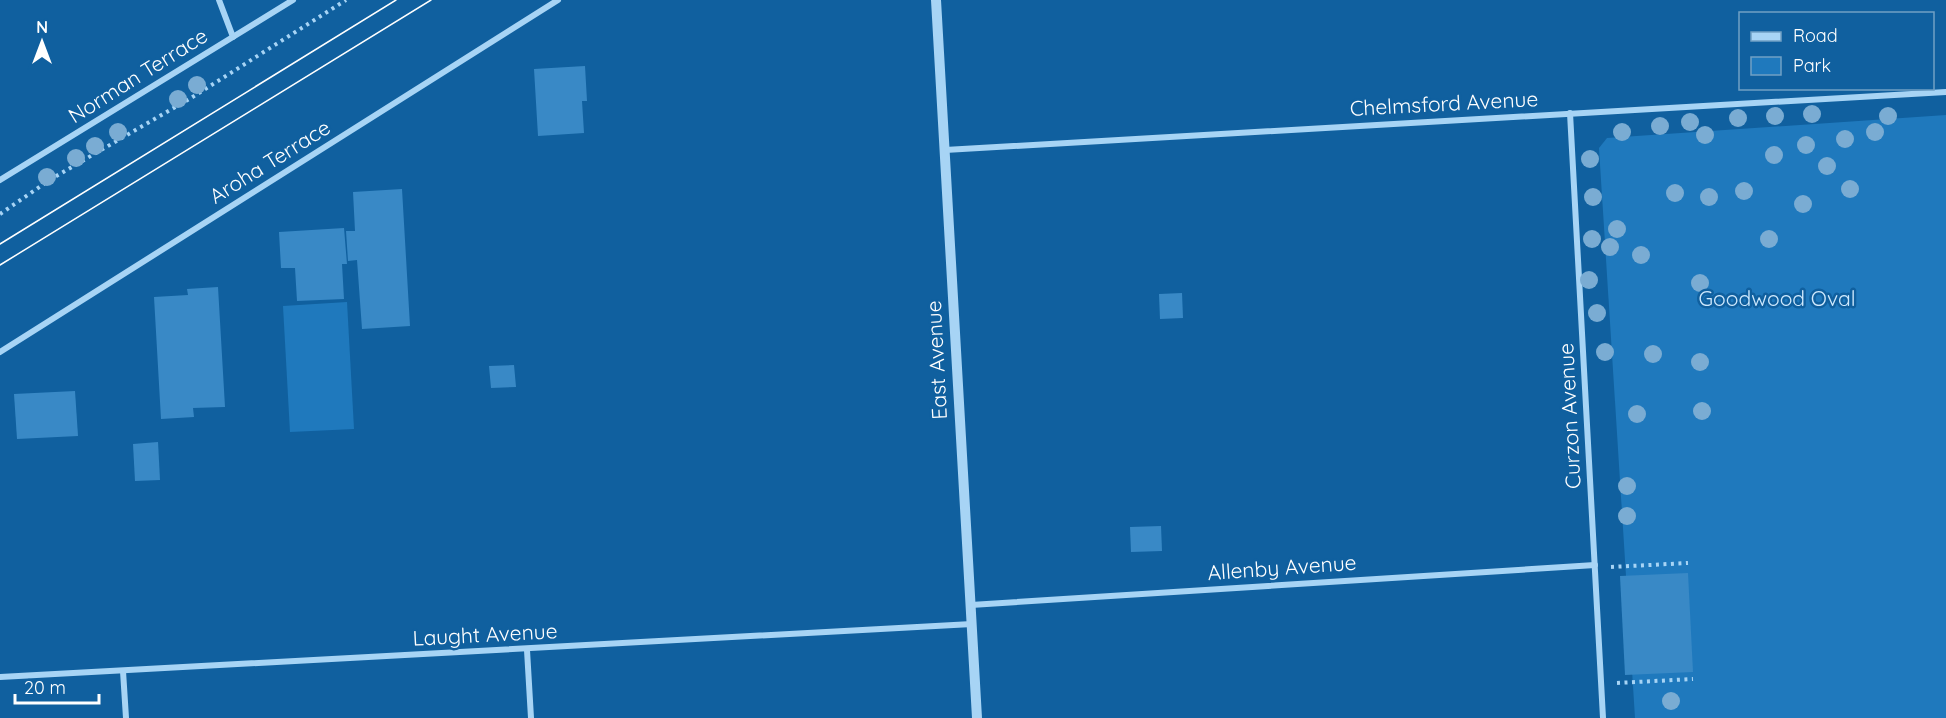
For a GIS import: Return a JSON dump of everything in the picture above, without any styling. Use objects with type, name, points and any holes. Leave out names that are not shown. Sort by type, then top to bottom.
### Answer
[{"type":"street","points":[[219,0],[233,37]]},
{"type":"street","name":"Norman Terrace","points":[[0,180],[293,0]]},
{"type":"street","name":"Aroha Terrace","points":[[0,352],[558,0]]},
{"type":"street","name":"East Avenue","points":[[936,0],[977,718]]},
{"type":"street","name":"Chelmsford Avenue","points":[[945,150],[1946,92]]},
{"type":"street","name":"Curzon Avenue","points":[[1570,113],[1603,718]]},
{"type":"street","name":"Allenby Avenue","points":[[971,605],[1595,567]]},
{"type":"street","name":"Laught Avenue","points":[[0,677],[972,624]]},
{"type":"street","points":[[527,650],[531,718]]},
{"type":"street","points":[[123,670],[126,718]]},
{"type":"path","points":[[0,214],[51,179],[191,98],[346,0]]},
{"type":"path","points":[[1595,567],[1688,562]]},
{"type":"path","points":[[1601,684],[1693,679]]},
{"type":"green space","name":"Goodwood Oval","points":[[1946,115],[1946,718],[1635,718],[1599,148],[1607,138]]},
{"type":"green space","points":[[347,302],[354,429],[290,432],[283,306]]},
{"type":"building","points":[[585,66],[587,101],[582,101],[584,133],[538,136],[534,69]]},
{"type":"building","points":[[402,189],[410,326],[362,329],[357,260],[348,261],[346,231],[355,231],[353,192]]},
{"type":"building","points":[[344,228],[347,264],[342,264],[344,299],[297,301],[295,268],[281,268],[279,232]]},
{"type":"building","points":[[218,287],[225,407],[193,408],[194,417],[161,419],[154,297],[188,295],[187,289]]},
{"type":"building","points":[[1182,293],[1183,318],[1160,319],[1159,294]]},
{"type":"building","points":[[514,365],[516,387],[491,388],[489,366]]},
{"type":"building","points":[[75,391],[78,436],[17,439],[14,394]]},
{"type":"building","points":[[158,442],[160,480],[135,481],[133,444]]},
{"type":"building","points":[[1161,526],[1162,551],[1131,552],[1130,527]]},
{"type":"building","points":[[1688,573],[1693,672],[1625,675],[1620,576]]},
{"type":"tram line","points":[[0,244],[396,0]]},
{"type":"tram line","points":[[0,265],[431,0]]}]
